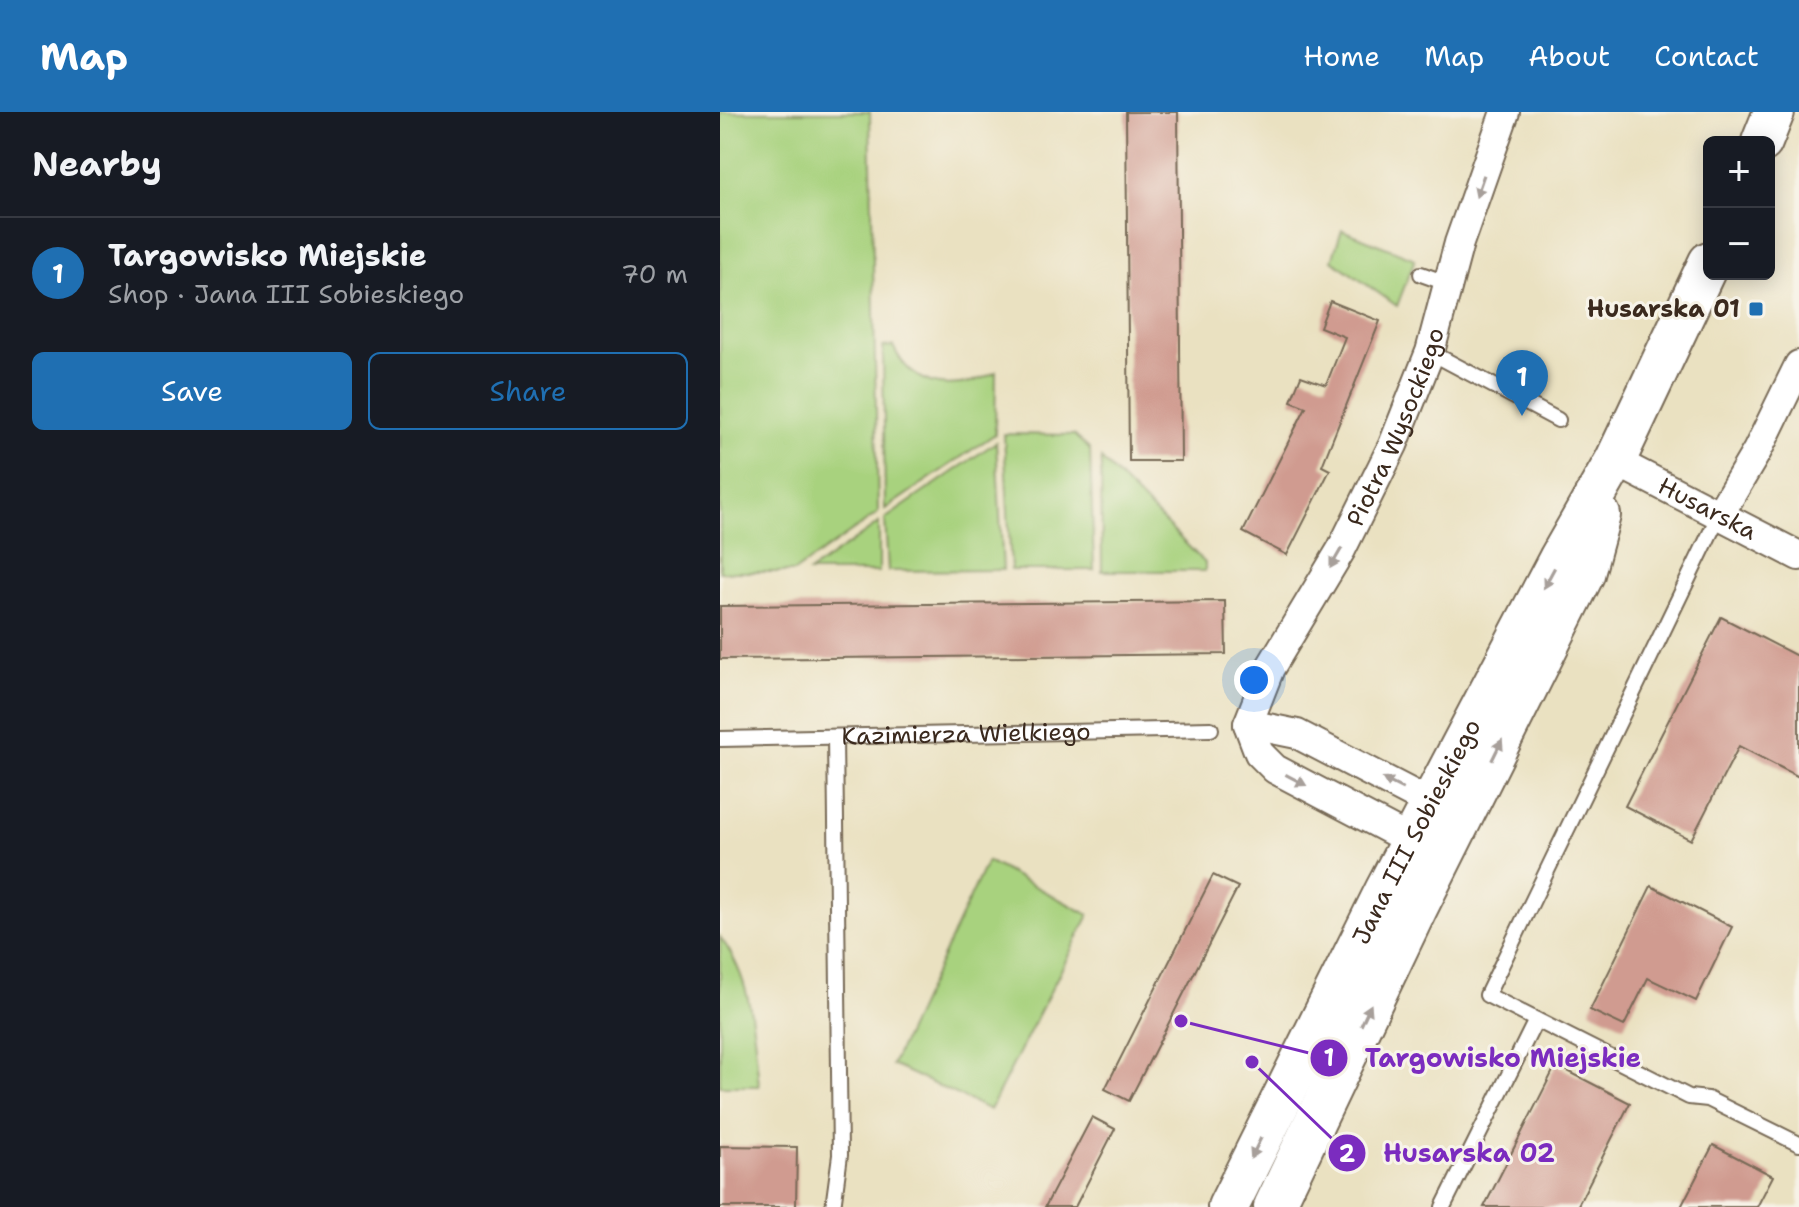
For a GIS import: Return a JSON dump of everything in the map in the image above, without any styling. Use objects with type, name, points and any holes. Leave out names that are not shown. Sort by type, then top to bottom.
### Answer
[{"type":"street","name":"Piotra Wysockiego","points":[[1248,724],[1270,668],[1341,550],[1393,445],[1430,352],[1505,112]]},
{"type":"street","points":[[1764,136],[1774,112]]},
{"type":"street","name":"Jana III Sobieskiego","points":[[1228,1207],[1446,812],[1559,559],[1615,461],[1703,275]]},
{"type":"street","points":[[1719,515],[1757,451],[1799,365]]},
{"type":"street","name":"Husarska","points":[[1615,461],[1799,556]]},
{"type":"street","points":[[1248,724],[1297,734],[1446,812]]},
{"type":"street","points":[[1248,724],[1259,753],[1275,769],[1427,849]]},
{"type":"street","name":"Jana III Sobieskiego","points":[[1274,1207],[1427,849]]},
{"type":"lane","points":[[1421,274],[1449,284]]},
{"type":"lane","points":[[1430,352],[1558,420]]},
{"type":"lane","points":[[1719,515],[1487,995],[1689,1097],[1708,1099],[1799,1144]]},
{"type":"lane","name":"Kazimierza Wielkiego","points":[[720,739],[1211,729]]},
{"type":"lane","points":[[833,1207],[840,1155],[835,737]]},
{"type":"lane","points":[[1443,1207],[1536,1020]]},
{"type":"green space","points":[[720,112],[870,112],[878,513],[794,572],[720,572]]},
{"type":"green space","points":[[1342,230],[1415,259],[1397,306],[1332,260]]},
{"type":"green space","points":[[893,346],[912,372],[938,384],[966,383],[996,372],[995,434],[885,509],[883,347]]},
{"type":"green space","points":[[1004,434],[1074,435],[1090,450],[1094,570],[1011,570]]},
{"type":"green space","points":[[996,442],[1003,570],[888,571],[885,519]]},
{"type":"green space","points":[[1101,459],[1205,563],[1205,571],[1102,571]]},
{"type":"green space","points":[[879,523],[879,572],[809,572]]},
{"type":"green space","points":[[987,861],[1089,915],[990,1110],[892,1065]]},
{"type":"green space","points":[[720,937],[746,989],[759,1086],[720,1086]]},
{"type":"building","points":[[1126,112],[1178,112],[1181,461],[1129,461]]},
{"type":"building","points":[[1330,301],[1380,321],[1322,466],[1330,470],[1287,555],[1243,532],[1306,407],[1291,401],[1301,376],[1326,385],[1345,337],[1320,327]]},
{"type":"building","points":[[1225,601],[1226,654],[720,659],[720,606]]},
{"type":"building","points":[[1721,617],[1799,657],[1799,777],[1739,746],[1691,840],[1625,806]]},
{"type":"building","points":[[1213,875],[1238,887],[1129,1101],[1105,1089]]},
{"type":"building","points":[[1651,886],[1732,927],[1696,1001],[1648,978],[1624,1026],[1590,1010]]},
{"type":"building","points":[[1556,1065],[1630,1103],[1577,1207],[1484,1207]]},
{"type":"building","points":[[1092,1117],[1115,1129],[1075,1207],[1045,1207]]},
{"type":"building","points":[[1713,1145],[1773,1176],[1757,1207],[1681,1207]]},
{"type":"building","points":[[720,1146],[797,1147],[796,1207],[720,1207]]},
{"type":"place","name":"Husarska 01","points":[[1756,309]]},
{"type":"place","name":"Targowisko Miejskie","points":[[1522,416]]},
{"type":"place","name":"Targowisko Miejskie","points":[[1181,1021]]},
{"type":"place","name":"Husarska 02","points":[[1252,1062]]}]
